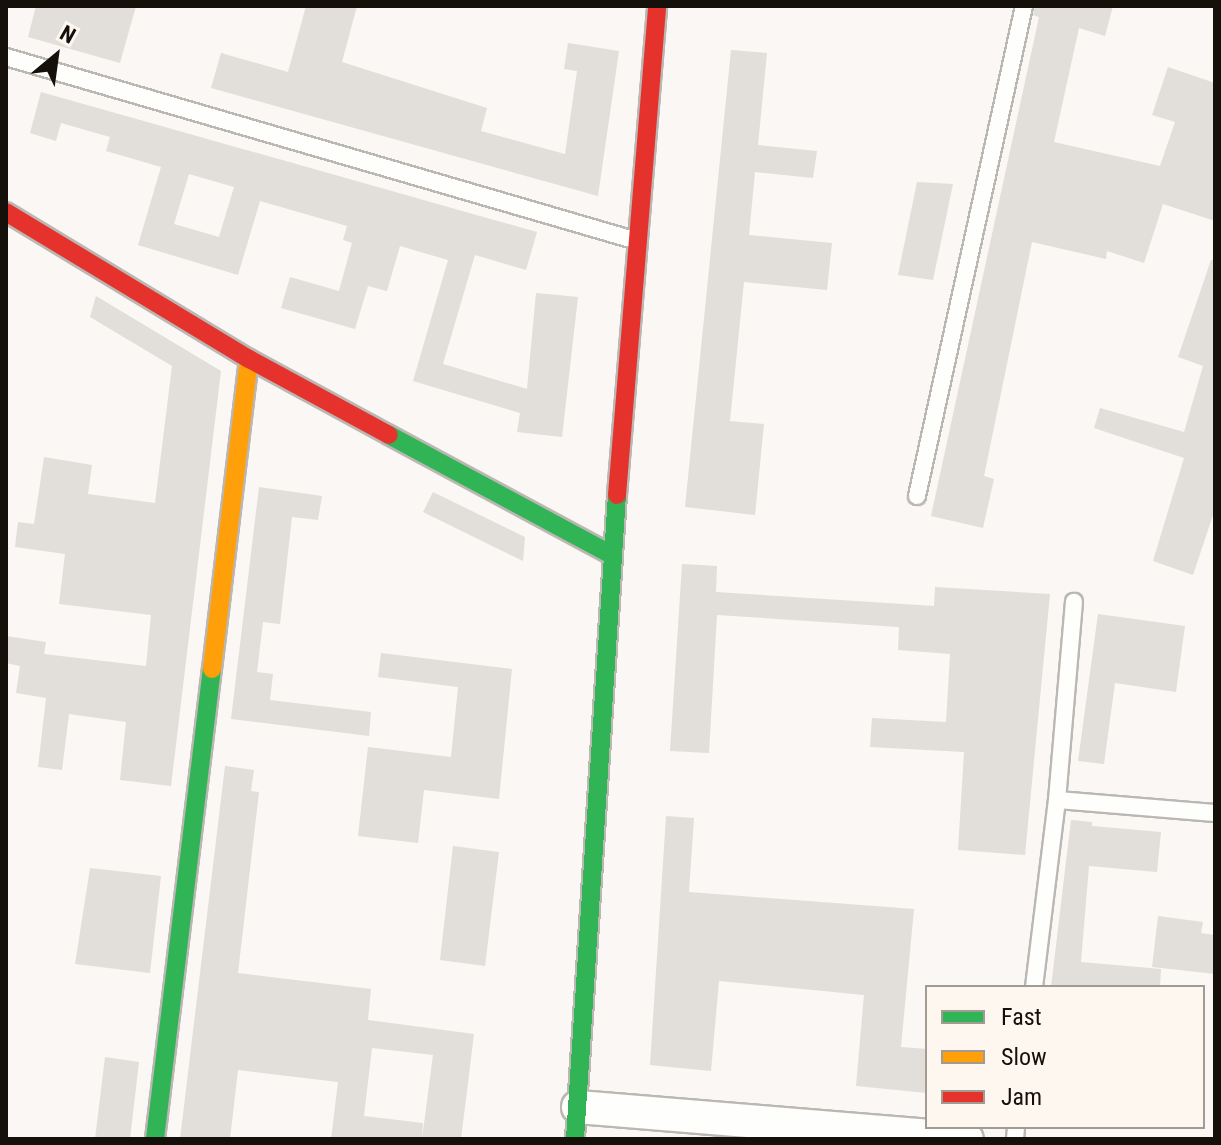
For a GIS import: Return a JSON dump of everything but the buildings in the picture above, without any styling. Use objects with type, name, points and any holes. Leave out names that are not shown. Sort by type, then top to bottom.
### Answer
[{"type":"street","points":[[575,1139],[612,555],[657,6]]},
{"type":"street","points":[[6,212],[249,359],[612,555]]},
{"type":"street","points":[[155,1139],[249,359]]},
{"type":"street","points":[[578,1107],[967,1139]]},
{"type":"lane","points":[[917,496],[1024,6]]},
{"type":"lane","points":[[6,57],[636,241]]},
{"type":"lane","points":[[1034,985],[1057,800],[1074,602]]},
{"type":"lane","points":[[1057,800],[1215,813]]},
{"type":"traffic: fast","points":[[389,435],[612,555]]},
{"type":"traffic: fast","points":[[575,1139],[617,495]]},
{"type":"traffic: fast","points":[[155,1139],[212,669]]},
{"type":"traffic: slow","points":[[212,669],[249,359]]},
{"type":"traffic: jam","points":[[617,495],[657,6]]},
{"type":"traffic: jam","points":[[6,212],[249,359],[389,435]]}]
